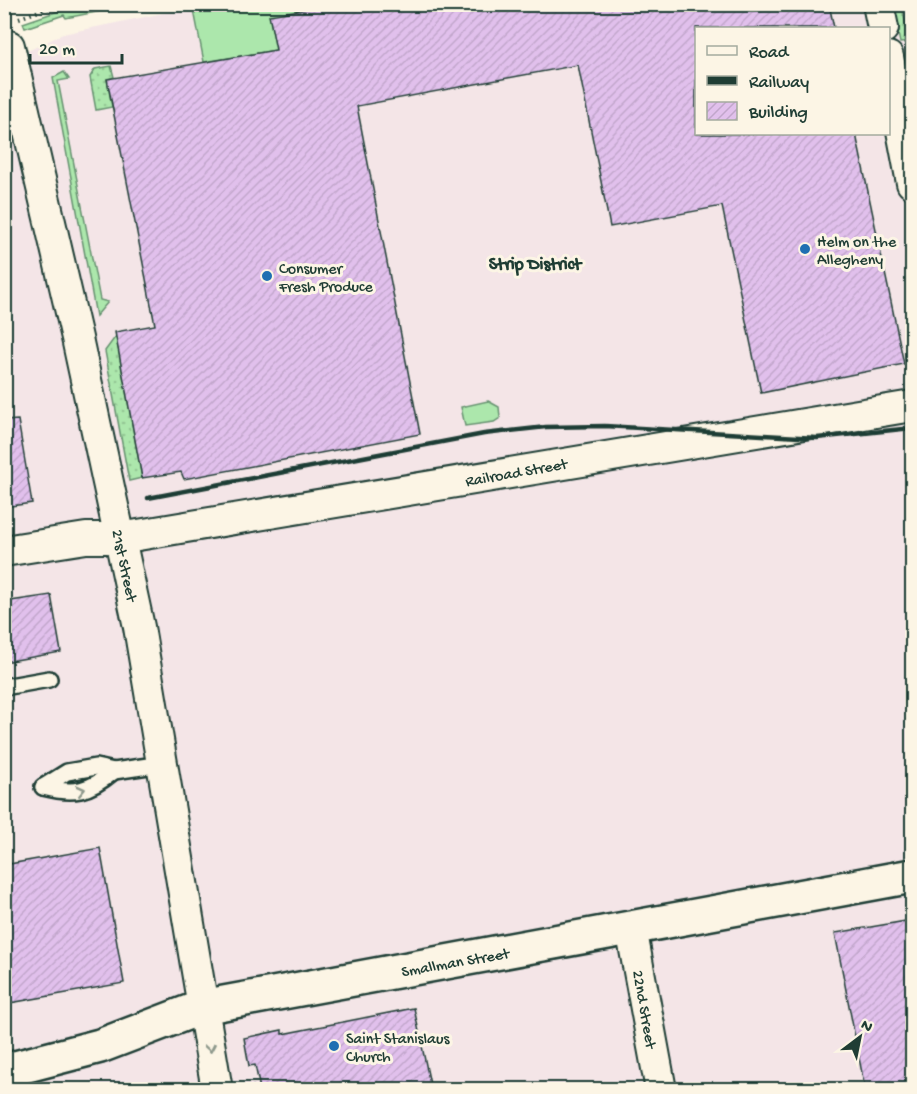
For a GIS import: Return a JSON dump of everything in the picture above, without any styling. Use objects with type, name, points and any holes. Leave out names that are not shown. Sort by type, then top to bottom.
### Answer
[{"type":"street","points":[[878,4],[883,27]]},
{"type":"street","name":"21st Street","points":[[11,33],[139,627],[217,1089]]},
{"type":"street","points":[[890,68],[912,183]]},
{"type":"street","name":"Railroad Street","points":[[4,551],[86,538],[120,538],[912,405]]},
{"type":"street","name":"Smallman Street","points":[[4,1071],[100,1046],[202,1007],[912,876]]},
{"type":"street","name":"22nd Street","points":[[631,928],[661,1089]]},
{"type":"lane","points":[[4,687],[49,680]]},
{"type":"lane","points":[[114,771],[162,764]]},
{"type":"path","points":[[11,33],[60,4]]},
{"type":"path","points":[[247,1089],[259,1086]]},
{"type":"shaded area","points":[[202,5],[912,5],[912,1089],[5,1090],[5,62],[63,34]]},
{"type":"green space","points":[[312,4],[313,8],[276,50],[204,62],[193,5]]},
{"type":"green space","points":[[76,5],[132,5],[66,18],[64,15],[25,28],[23,23]]},
{"type":"green space","points":[[892,5],[902,5],[909,42],[900,43]]},
{"type":"green space","points":[[111,66],[114,77],[107,79],[112,107],[96,110],[90,77],[95,69]]},
{"type":"green space","points":[[912,67],[912,106],[905,68]]},
{"type":"green space","points":[[64,72],[69,79],[58,81],[100,300],[108,302],[96,316],[53,78]]},
{"type":"green space","points":[[116,336],[142,478],[129,481],[105,351]]},
{"type":"green space","points":[[488,401],[499,407],[500,418],[494,422],[465,426],[461,407]]},
{"type":"building","name":"Consumer Fresh Produce","points":[[312,4],[829,4],[834,27],[695,27],[695,135],[856,135],[904,364],[761,393],[722,206],[610,227],[578,65],[357,106],[420,434],[184,479],[181,472],[142,478],[115,332],[155,325],[107,79],[276,50],[269,15],[313,8]]},
{"type":"building","points":[[18,420],[32,503],[4,507],[4,421]]},
{"type":"building","points":[[51,595],[61,652],[4,662],[4,602]]},
{"type":"building","points":[[100,848],[124,983],[4,1004],[4,865]]},
{"type":"building","points":[[912,920],[912,1089],[865,1089],[835,933]]},
{"type":"building","name":"Saint Stanislaus Church","points":[[414,1008],[431,1089],[260,1089],[255,1065],[249,1066],[244,1038],[282,1030],[282,1034]]},
{"type":"railway","points":[[148,498],[484,434],[546,427],[605,426],[817,438],[912,428]]},
{"type":"place","name":"Helm on the Allegheny","points":[[805,249]]},
{"type":"place","name":"Consumer Fresh Produce","points":[[267,276]]},
{"type":"place","name":"Saint Stanislaus Church","points":[[334,1046]]},
{"type":"district","name":"Strip District","points":[[535,263]]}]
